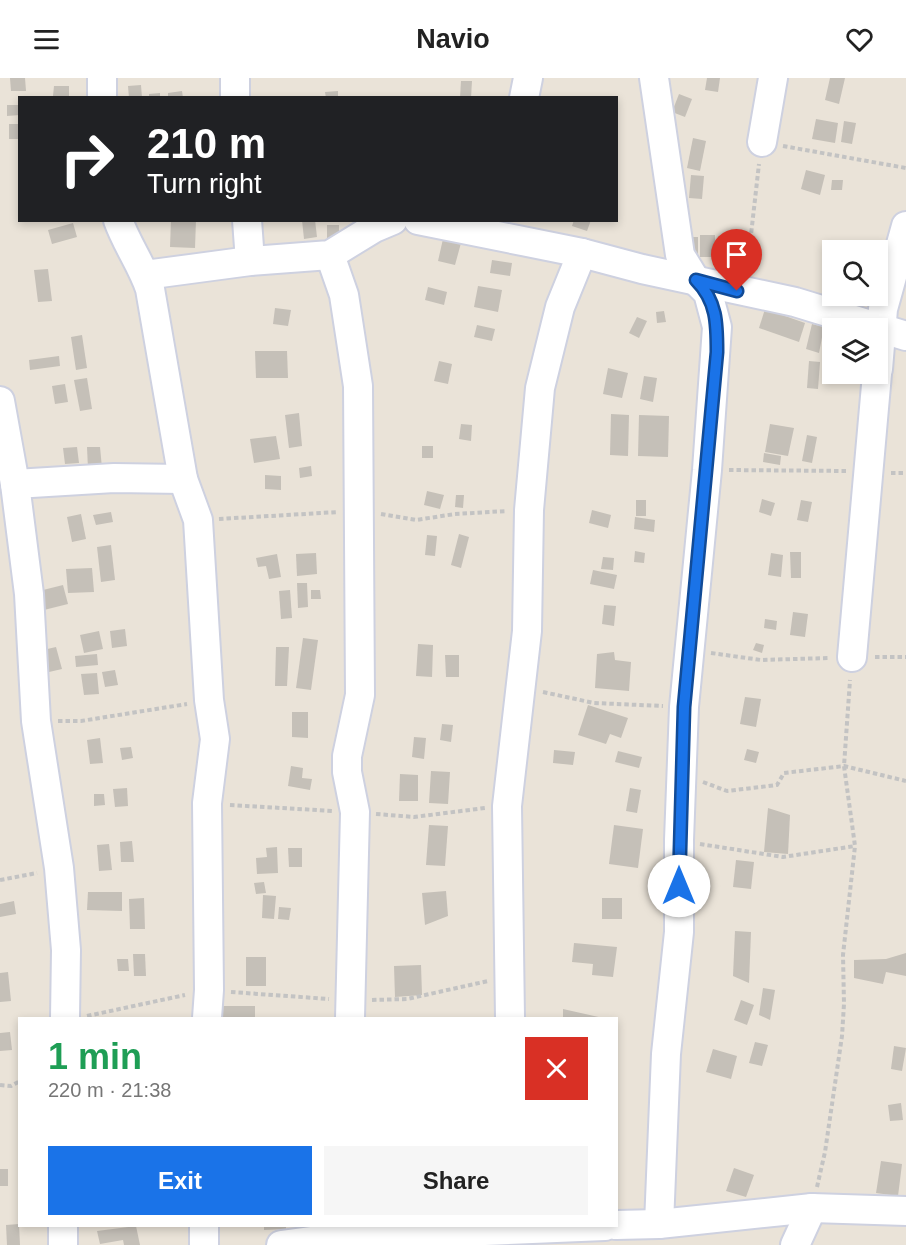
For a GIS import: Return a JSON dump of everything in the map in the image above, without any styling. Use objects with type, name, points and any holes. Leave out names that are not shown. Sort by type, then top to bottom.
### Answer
[{"type":"street","points":[[102,78],[102,96]]},
{"type":"street","points":[[234,78],[235,96]]},
{"type":"street","points":[[524,96],[528,78]]},
{"type":"street","points":[[654,78],[680,255],[696,280],[708,293],[717,327],[707,470],[684,707],[679,840],[679,932],[666,1054],[659,1224]]},
{"type":"street","points":[[762,142],[773,78]]},
{"type":"street","points":[[119,222],[127,246],[145,275],[153,303],[183,479],[198,520],[209,700],[215,739],[207,803],[209,990],[207,1017]]},
{"type":"street","points":[[247,222],[250,261]]},
{"type":"street","points":[[145,275],[250,261],[330,255],[374,228],[388,222]]},
{"type":"street","points":[[439,222],[492,227],[582,253],[737,291],[795,302],[893,332],[906,226]]},
{"type":"street","points":[[510,1017],[507,806],[527,631],[529,510],[540,388],[560,307],[582,253]]},
{"type":"street","points":[[330,255],[344,295],[358,386],[360,695],[347,756],[347,772],[355,812],[351,1010]]},
{"type":"street","points":[[852,657],[876,384]]},
{"type":"street","points":[[0,401],[4,453],[15,484],[29,594],[36,721],[59,868],[74,1017]]},
{"type":"street","points":[[15,484],[114,478],[183,479]]},
{"type":"street","points":[[795,1245],[812,1208]]},
{"type":"street","points":[[618,1225],[659,1224],[812,1208],[906,1211]]},
{"type":"street","points":[[63,1227],[63,1245]]},
{"type":"street","points":[[204,1227],[204,1245]]},
{"type":"street","points":[[281,1245],[341,1231],[509,1227]]},
{"type":"path","points":[[737,291],[749,265],[762,142],[906,168]]},
{"type":"path","points":[[707,470],[769,469],[906,473]]},
{"type":"path","points":[[689,650],[761,660],[906,657]]},
{"type":"path","points":[[812,1208],[825,1152],[842,1036],[843,955],[855,846],[844,766],[852,657]]},
{"type":"path","points":[[521,688],[594,703],[684,707]]},
{"type":"path","points":[[36,721],[81,721],[209,700]]},
{"type":"path","points":[[683,774],[727,791],[777,785],[784,773],[844,766],[906,781]]},
{"type":"path","points":[[679,840],[783,857],[855,846]]},
{"type":"path","points":[[0,880],[59,868]]},
{"type":"path","points":[[74,1017],[209,990],[351,1010],[458,990],[510,975]]},
{"type":"path","points":[[0,1085],[11,1086],[18,1082]]},
{"type":"building","points":[[10,78],[25,78],[26,91],[11,91]]},
{"type":"building","points":[[707,78],[720,78],[718,92],[705,90]]},
{"type":"building","points":[[830,78],[845,78],[839,104],[825,100]]},
{"type":"building","points":[[461,81],[472,81],[471,96],[460,96]]},
{"type":"building","points":[[141,85],[142,96],[129,96],[128,86]]},
{"type":"building","points":[[54,86],[69,86],[69,96],[53,96]]},
{"type":"building","points":[[182,91],[183,96],[168,96],[168,93]]},
{"type":"building","points":[[338,91],[338,96],[326,96],[325,92]]},
{"type":"building","points":[[160,93],[160,96],[149,96],[149,94]]},
{"type":"building","points":[[679,94],[692,99],[685,117],[672,112]]},
{"type":"building","points":[[7,105],[18,105],[18,115],[7,116]]},
{"type":"building","points":[[816,119],[838,123],[835,143],[812,139]]},
{"type":"building","points":[[844,121],[856,123],[852,144],[841,142]]},
{"type":"building","points":[[9,124],[18,124],[18,139],[9,139]]},
{"type":"building","points":[[693,138],[706,141],[700,171],[687,168]]},
{"type":"building","points":[[806,170],[825,175],[820,195],[801,189]]},
{"type":"building","points":[[691,175],[704,176],[702,199],[689,198]]},
{"type":"building","points":[[832,180],[843,180],[842,190],[831,190]]},
{"type":"building","points":[[171,222],[196,222],[195,248],[170,247]]},
{"type":"building","points":[[302,222],[315,222],[317,237],[304,239]]},
{"type":"building","points":[[573,222],[590,222],[587,231],[572,226]]},
{"type":"building","points":[[73,223],[77,237],[52,244],[48,230]]},
{"type":"building","points":[[327,225],[339,225],[339,239],[327,239]]},
{"type":"building","points":[[700,235],[715,235],[715,257],[700,257]]},
{"type":"building","points":[[686,237],[698,237],[698,256],[687,256]]},
{"type":"building","points":[[443,239],[461,243],[455,265],[438,261]]},
{"type":"building","points":[[492,260],[512,263],[510,276],[490,273]]},
{"type":"building","points":[[48,269],[52,301],[38,302],[34,270]]},
{"type":"building","points":[[478,286],[502,290],[498,312],[474,307]]},
{"type":"building","points":[[428,287],[447,292],[444,305],[425,300]]},
{"type":"building","points":[[275,308],[291,310],[288,326],[273,324]]},
{"type":"building","points":[[765,309],[805,323],[799,342],[759,328]]},
{"type":"building","points":[[664,311],[666,322],[657,323],[656,312]]},
{"type":"building","points":[[637,317],[647,321],[639,338],[629,333]]},
{"type":"building","points":[[812,324],[822,326],[819,353],[806,349]]},
{"type":"building","points":[[477,325],[495,329],[492,341],[474,337]]},
{"type":"building","points":[[82,335],[87,368],[76,370],[71,337]]},
{"type":"building","points":[[255,351],[287,351],[288,378],[256,378]]},
{"type":"building","points":[[59,356],[60,366],[30,370],[29,360]]},
{"type":"building","points":[[439,361],[452,364],[448,384],[434,381]]},
{"type":"building","points":[[809,361],[820,362],[818,389],[807,388]]},
{"type":"building","points":[[608,368],[628,373],[622,398],[603,394]]},
{"type":"building","points":[[644,376],[657,378],[653,402],[640,399]]},
{"type":"building","points":[[87,378],[92,409],[80,411],[74,380]]},
{"type":"building","points":[[65,384],[68,402],[55,404],[52,386]]},
{"type":"building","points":[[299,413],[302,446],[289,448],[285,415]]},
{"type":"building","points":[[611,414],[629,415],[628,456],[610,455]]},
{"type":"building","points":[[639,415],[669,416],[668,457],[638,456]]},
{"type":"building","points":[[461,424],[472,425],[471,441],[459,439]]},
{"type":"building","points":[[770,424],[794,428],[788,456],[765,452]]},
{"type":"building","points":[[807,435],[817,437],[812,463],[802,461]]},
{"type":"building","points":[[276,436],[280,459],[254,463],[250,439]]},
{"type":"building","points":[[422,446],[433,446],[433,458],[422,458]]},
{"type":"building","points":[[77,447],[79,463],[65,464],[63,448]]},
{"type":"building","points":[[87,447],[100,447],[102,468],[88,469]]},
{"type":"building","points":[[764,453],[781,456],[780,465],[763,462]]},
{"type":"building","points":[[311,466],[312,476],[300,478],[299,468]]},
{"type":"building","points":[[265,475],[281,476],[281,490],[265,489]]},
{"type":"building","points":[[427,491],[444,495],[440,509],[424,505]]},
{"type":"building","points":[[456,495],[464,495],[463,508],[455,507]]},
{"type":"building","points":[[762,499],[775,503],[771,516],[759,512]]},
{"type":"building","points":[[636,500],[646,500],[646,516],[636,516]]},
{"type":"building","points":[[801,500],[812,502],[808,522],[797,520]]},
{"type":"building","points":[[592,510],[611,515],[608,528],[589,523]]},
{"type":"building","points":[[111,512],[113,522],[96,525],[93,515]]},
{"type":"building","points":[[81,514],[86,539],[72,542],[67,517]]},
{"type":"building","points":[[635,517],[655,520],[654,532],[634,529]]},
{"type":"building","points":[[459,534],[469,537],[461,568],[451,565]]},
{"type":"building","points":[[427,535],[437,536],[435,556],[425,555]]},
{"type":"building","points":[[111,545],[115,580],[101,582],[97,547]]},
{"type":"building","points":[[635,551],[645,553],[644,563],[634,562]]},
{"type":"building","points":[[790,552],[801,552],[801,578],[791,578]]},
{"type":"building","points":[[316,553],[317,574],[297,576],[296,554]]},
{"type":"building","points":[[771,553],[783,555],[781,577],[768,575]]},
{"type":"building","points":[[277,554],[281,577],[269,579],[266,566],[258,567],[256,558]]},
{"type":"building","points":[[603,557],[614,558],[613,570],[601,569]]},
{"type":"building","points":[[92,568],[94,592],[68,593],[66,569]]},
{"type":"building","points":[[593,570],[617,575],[614,589],[590,584]]},
{"type":"building","points":[[297,583],[307,583],[308,607],[298,608]]},
{"type":"building","points":[[63,585],[68,604],[44,610],[39,591]]},
{"type":"building","points":[[290,590],[292,618],[281,619],[279,591]]},
{"type":"building","points":[[311,590],[320,590],[321,599],[311,599]]},
{"type":"building","points":[[604,605],[616,606],[614,626],[602,624]]},
{"type":"building","points":[[793,612],[808,614],[805,637],[790,635]]},
{"type":"building","points":[[765,619],[777,621],[776,630],[764,628]]},
{"type":"building","points":[[125,629],[127,646],[112,648],[110,631]]},
{"type":"building","points":[[99,631],[103,649],[84,653],[80,635]]},
{"type":"building","points":[[303,638],[318,640],[311,690],[296,688]]},
{"type":"building","points":[[756,643],[764,645],[762,653],[753,650]]},
{"type":"building","points":[[418,644],[433,645],[432,677],[416,676]]},
{"type":"building","points":[[56,647],[62,669],[49,672],[43,650]]},
{"type":"building","points":[[276,647],[289,647],[287,686],[275,686]]},
{"type":"building","points":[[614,652],[615,660],[631,662],[629,691],[595,688],[597,654]]},
{"type":"building","points":[[97,654],[98,665],[76,667],[75,656]]},
{"type":"building","points":[[445,655],[459,655],[459,677],[446,677]]},
{"type":"building","points":[[115,670],[118,685],[105,687],[102,672]]},
{"type":"building","points":[[97,673],[99,694],[84,695],[81,674]]},
{"type":"building","points":[[745,697],[761,699],[756,727],[740,724]]},
{"type":"building","points":[[588,705],[628,718],[621,738],[610,734],[606,744],[578,735]]},
{"type":"building","points":[[292,712],[308,712],[308,738],[292,737]]},
{"type":"building","points":[[442,724],[453,725],[451,742],[440,740]]},
{"type":"building","points":[[414,737],[426,738],[424,759],[412,757]]},
{"type":"building","points":[[100,738],[103,763],[90,764],[87,740]]},
{"type":"building","points":[[131,747],[133,758],[122,760],[120,748]]},
{"type":"building","points":[[747,749],[759,752],[756,763],[744,760]]},
{"type":"building","points":[[554,750],[575,752],[573,765],[553,763]]},
{"type":"building","points":[[618,751],[642,757],[639,768],[615,762]]},
{"type":"building","points":[[291,766],[303,768],[302,778],[312,779],[310,790],[288,786]]},
{"type":"building","points":[[431,771],[450,772],[448,804],[429,803]]},
{"type":"building","points":[[400,774],[418,775],[418,801],[399,801]]},
{"type":"building","points":[[127,788],[128,806],[115,807],[113,789]]},
{"type":"building","points":[[630,788],[641,790],[637,813],[626,811]]},
{"type":"building","points":[[94,794],[104,794],[105,805],[94,806]]},
{"type":"building","points":[[768,808],[790,815],[788,854],[764,852]]},
{"type":"building","points":[[429,825],[448,826],[445,866],[426,865]]},
{"type":"building","points":[[614,825],[643,829],[638,868],[609,864]]},
{"type":"building","points":[[132,841],[134,862],[121,862],[120,842]]},
{"type":"building","points":[[109,844],[112,870],[99,871],[97,845]]},
{"type":"building","points":[[277,847],[278,873],[257,874],[256,858],[267,857],[266,848]]},
{"type":"building","points":[[288,848],[302,848],[302,867],[289,867]]},
{"type":"building","points":[[736,860],[754,862],[751,889],[733,887]]},
{"type":"building","points":[[264,882],[266,893],[256,894],[254,883]]},
{"type":"building","points":[[446,891],[448,916],[425,925],[422,893]]},
{"type":"building","points":[[88,892],[122,892],[122,911],[87,910]]},
{"type":"building","points":[[263,895],[276,896],[274,919],[262,918]]},
{"type":"building","points":[[144,898],[145,929],[130,929],[129,899]]},
{"type":"building","points":[[602,898],[622,898],[622,919],[602,919]]},
{"type":"building","points":[[14,901],[16,914],[0,917],[0,904]]},
{"type":"building","points":[[279,907],[291,908],[289,920],[278,919]]},
{"type":"building","points":[[735,931],[751,932],[749,983],[733,976]]},
{"type":"building","points":[[574,943],[617,947],[613,977],[592,975],[593,964],[572,962]]},
{"type":"building","points":[[906,953],[906,976],[886,972],[883,984],[854,978],[854,960],[886,959]]},
{"type":"building","points":[[133,954],[145,954],[146,976],[134,976]]},
{"type":"building","points":[[246,957],[266,957],[266,986],[246,986]]},
{"type":"building","points":[[117,959],[128,959],[129,971],[118,971]]},
{"type":"building","points":[[421,965],[422,995],[395,997],[394,966]]},
{"type":"building","points":[[8,972],[11,1001],[0,1002],[0,973]]},
{"type":"building","points":[[763,988],[775,990],[770,1020],[759,1015]]},
{"type":"building","points":[[741,1000],[754,1005],[747,1025],[734,1020]]},
{"type":"building","points":[[217,1006],[255,1006],[255,1017],[217,1017]]},
{"type":"building","points":[[563,1009],[599,1017],[563,1017]]},
{"type":"building","points":[[10,1032],[12,1050],[0,1051],[0,1033]]},
{"type":"building","points":[[755,1042],[768,1045],[762,1066],[749,1063]]},
{"type":"building","points":[[894,1046],[906,1048],[902,1071],[891,1069]]},
{"type":"building","points":[[713,1049],[737,1056],[731,1079],[706,1072]]},
{"type":"building","points":[[901,1103],[903,1120],[890,1121],[888,1105]]},
{"type":"building","points":[[881,1161],[902,1164],[898,1196],[876,1193]]},
{"type":"building","points":[[734,1168],[754,1175],[746,1197],[726,1191]]},
{"type":"building","points":[[0,1169],[8,1169],[8,1186],[0,1186]]},
{"type":"building","points":[[18,1224],[20,1245],[7,1245],[6,1225]]},
{"type":"building","points":[[136,1227],[140,1245],[124,1245],[123,1240],[100,1244],[97,1231]]},
{"type":"building","points":[[264,1227],[286,1227],[286,1229],[264,1230]]},
{"type":"route","points":[[679,886],[684,707],[717,352],[714,308],[708,293],[696,280],[737,291]]}]
